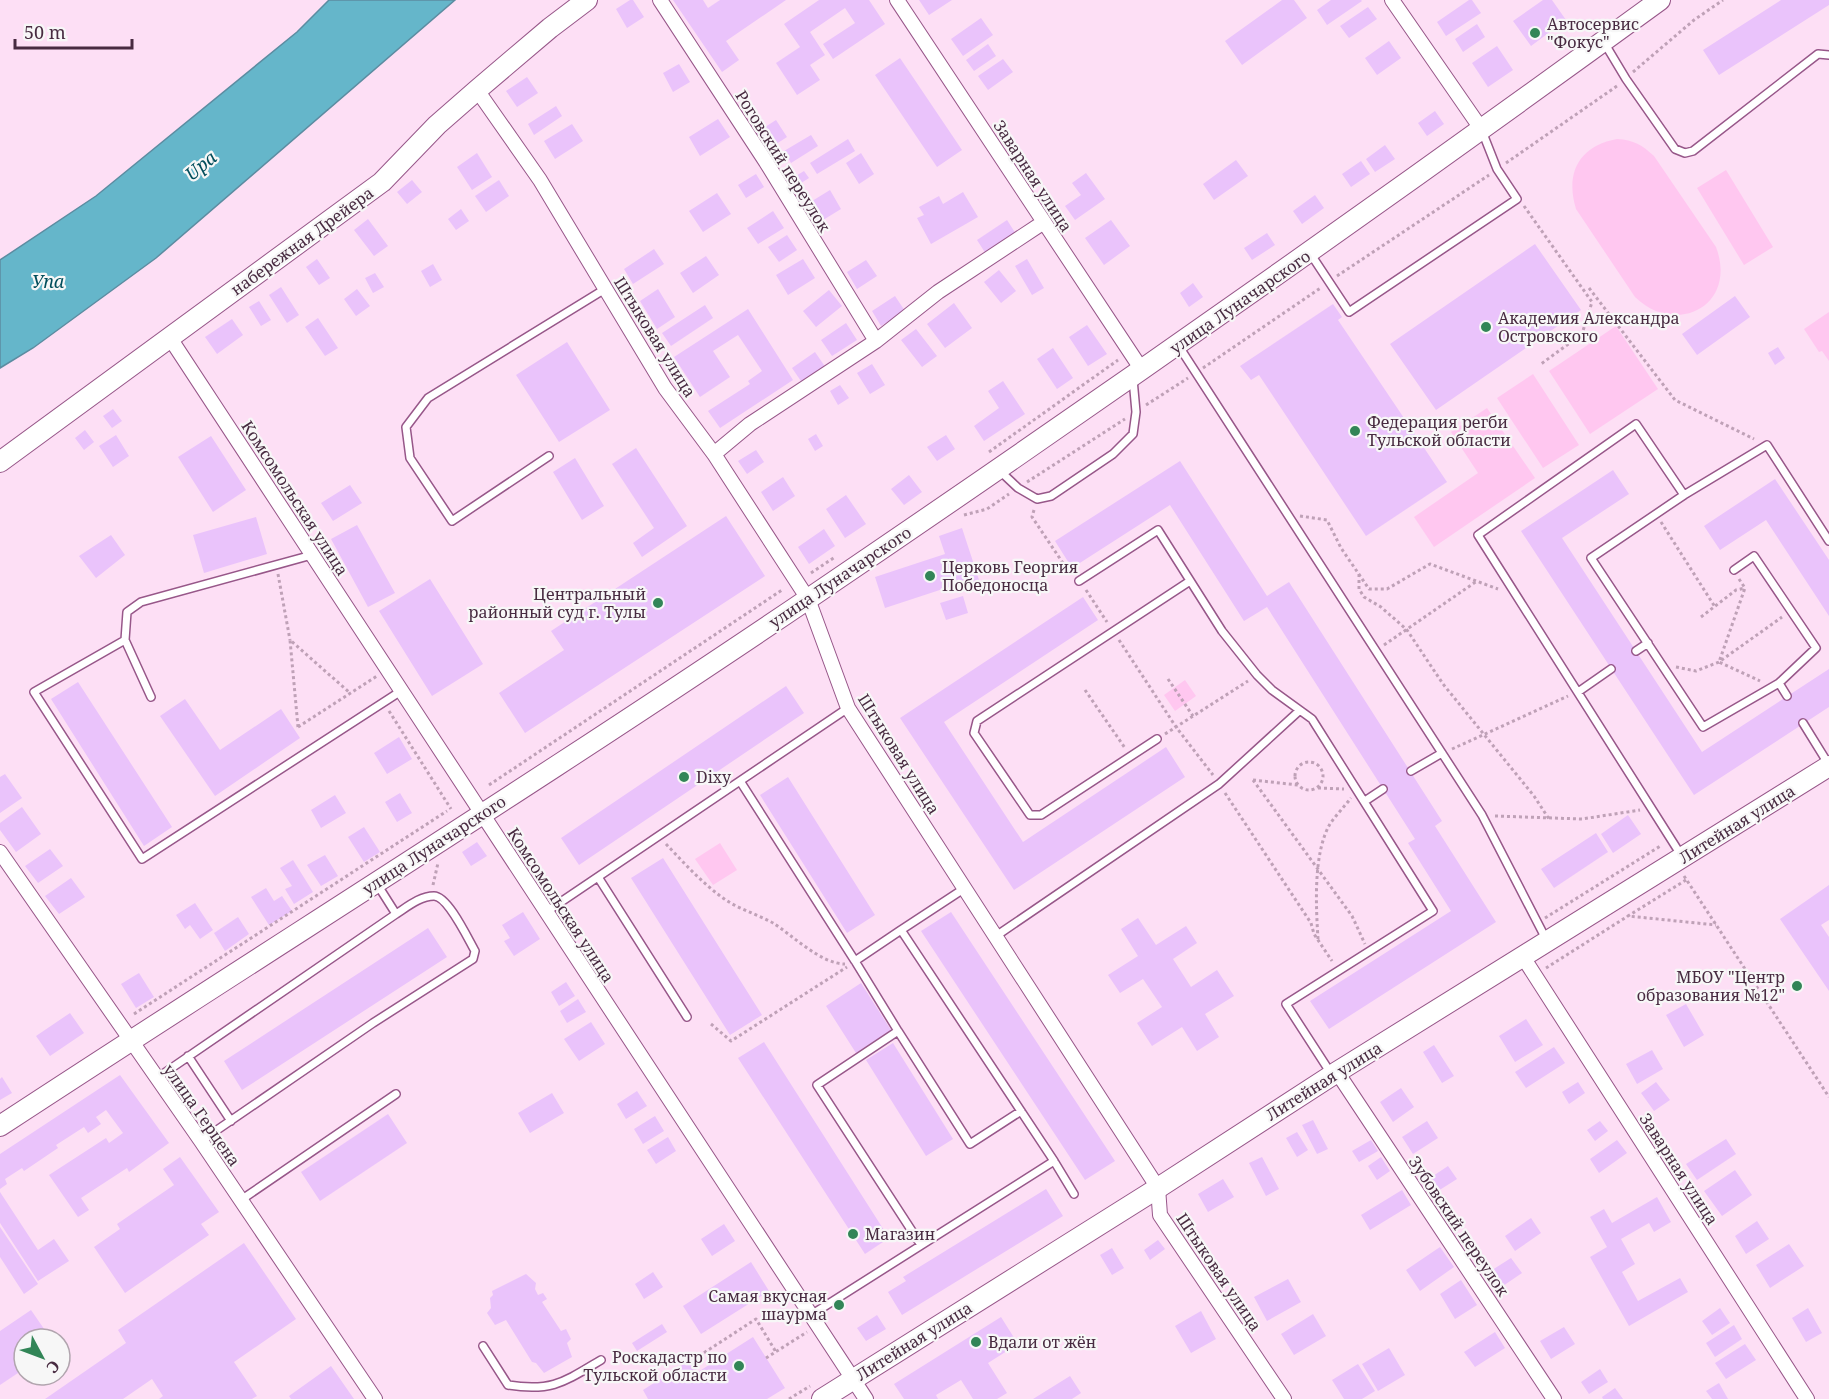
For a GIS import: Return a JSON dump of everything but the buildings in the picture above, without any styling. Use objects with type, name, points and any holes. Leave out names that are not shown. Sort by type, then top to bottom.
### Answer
[{"type":"main road","name":"набережная Дрейера","points":[[0,462],[382,182],[437,125],[550,28],[587,0]]},
{"type":"main road","name":"улица Луначарского","points":[[0,1126],[482,814],[808,599],[993,461],[1137,374],[1310,253],[1660,0]]},
{"type":"main road","name":"Литейная улица","points":[[822,1399],[1158,1188],[1334,1074],[1829,765]]},
{"type":"street","name":"Роговский переулок","points":[[660,0],[766,162],[876,341]]},
{"type":"street","name":"Заварная улица","points":[[897,0],[1129,351],[1137,374]]},
{"type":"street","points":[[1392,0],[1482,130]]},
{"type":"street","name":"Штыковая улица","points":[[477,90],[540,180],[665,388],[714,454],[808,599],[848,708],[1158,1188],[1160,1215],[1284,1399]]},
{"type":"street","points":[[714,454],[750,424],[876,341],[939,292],[1044,222]]},
{"type":"street","name":"Комсомольская улица","points":[[170,338],[866,1399]]},
{"type":"street","name":"улица Герцена","points":[[0,852],[241,1200],[375,1399]]},
{"type":"street","name":"Заварная улица","points":[[1523,957],[1807,1399]]},
{"type":"street","name":"Зубовский переулок","points":[[1334,1074],[1554,1399]]},
{"type":"lane","points":[[1604,41],[1626,79],[1675,149],[1684,153],[1693,152],[1818,54],[1829,55]]},
{"type":"lane","points":[[1310,253],[1349,312],[1517,199],[1497,169],[1482,130]]},
{"type":"lane","points":[[549,456],[452,521],[410,458],[406,427],[428,398],[605,289]]},
{"type":"lane","points":[[1178,345],[1482,815],[1548,942]]},
{"type":"lane","points":[[993,461],[1018,488],[1037,499],[1050,496],[1113,454],[1133,434],[1137,374]]},
{"type":"lane","points":[[1679,860],[1671,839],[1478,535],[1636,424],[1684,495]]},
{"type":"lane","points":[[1734,570],[1754,556],[1816,648],[1779,683],[1703,727],[1591,558],[1684,495],[1767,445],[1829,541]]},
{"type":"lane","points":[[1079,581],[1158,530],[1222,631],[1257,675],[1272,690],[1312,719],[1433,911],[1286,1004],[1334,1074]]},
{"type":"lane","points":[[151,697],[125,640],[127,612],[141,602],[312,555]]},
{"type":"lane","points":[[1157,740],[1041,815],[1030,815],[975,733],[976,721],[1190,581]]},
{"type":"lane","points":[[125,640],[34,692],[142,859],[401,691]]},
{"type":"lane","points":[[1636,651],[1648,643]]},
{"type":"lane","points":[[1578,692],[1611,669]]},
{"type":"lane","points":[[1779,683],[1787,696]]},
{"type":"lane","points":[[546,912],[848,708]]},
{"type":"lane","points":[[996,936],[1220,784],[1299,711]]},
{"type":"lane","points":[[1803,723],[1829,765]]},
{"type":"lane","points":[[1411,771],[1442,753]]},
{"type":"lane","points":[[740,781],[970,1144],[1021,1111]]},
{"type":"lane","points":[[1365,801],[1383,789]]},
{"type":"lane","points":[[598,877],[687,1017]]},
{"type":"lane","points":[[376,882],[396,914]]},
{"type":"lane","points":[[855,962],[965,888]]},
{"type":"lane","points":[[157,1078],[421,899],[439,897],[447,904],[475,951],[472,959],[373,1023],[201,1142]]},
{"type":"lane","points":[[901,930],[1074,1194]]},
{"type":"lane","points":[[898,1031],[817,1085],[921,1245]]},
{"type":"lane","points":[[188,1056],[231,1121]]},
{"type":"lane","points":[[241,1200],[396,1094]]},
{"type":"lane","points":[[811,1315],[1054,1161]]},
{"type":"lane","points":[[483,1346],[508,1385],[524,1388],[543,1388],[567,1380],[601,1360]]},
{"type":"path","points":[[955,518],[987,509],[1196,373],[1626,79],[1694,20],[1723,0]]},
{"type":"path","points":[[1517,199],[1530,213],[1592,302],[1582,334],[1541,364]]},
{"type":"path","points":[[1589,288],[1675,400],[1767,445]]},
{"type":"path","points":[[993,461],[1129,351]]},
{"type":"path","points":[[1037,499],[1032,517],[1070,575],[1079,581],[1176,727],[1220,784],[1339,970]]},
{"type":"path","points":[[1287,513],[1327,520],[1341,548],[1369,589],[1387,589],[1430,564],[1517,596]]},
{"type":"path","points":[[1655,514],[1714,607]]},
{"type":"path","points":[[812,573],[841,553]]},
{"type":"path","points":[[276,565],[290,640],[298,727],[387,669]]},
{"type":"path","points":[[1734,570],[1745,588]]},
{"type":"path","points":[[1359,574],[1359,589],[1364,597],[1381,607],[1407,630],[1443,684],[1534,796],[1549,819]]},
{"type":"path","points":[[1376,651],[1478,581]]},
{"type":"path","points":[[1701,617],[1736,590],[1745,588]]},
{"type":"path","points":[[1719,662],[1745,588]]},
{"type":"path","points":[[489,785],[782,590]]},
{"type":"path","points":[[1662,665],[1696,670],[1719,662],[1791,611]]},
{"type":"path","points":[[290,640],[350,693]]},
{"type":"path","points":[[1719,662],[1769,686],[1779,683]]},
{"type":"path","points":[[1157,740],[1257,675]]},
{"type":"path","points":[[1168,679],[1193,716]]},
{"type":"path","points":[[1085,690],[1130,757]]},
{"type":"path","points":[[1442,753],[1578,692]]},
{"type":"path","points":[[134,1014],[449,810],[383,702]]},
{"type":"path","points":[[1298,785],[1295,779],[1298,768],[1302,764],[1313,763],[1318,766],[1323,775],[1318,788]]},
{"type":"path","points":[[1358,790],[1318,788],[1307,790],[1298,785],[1252,780],[1352,916],[1369,951]]},
{"type":"path","points":[[1319,940],[1316,907],[1318,870],[1324,837],[1330,824],[1358,790]]},
{"type":"path","points":[[1482,815],[1582,819],[1651,807]]},
{"type":"path","points":[[658,837],[704,883],[725,900],[773,924],[802,945],[837,964],[852,963],[731,1041],[711,1024]]},
{"type":"path","points":[[1538,922],[1671,839]]},
{"type":"path","points":[[432,896],[439,858]]},
{"type":"path","points":[[1679,860],[1686,879],[1829,1097]]},
{"type":"path","points":[[1534,976],[1686,879]]},
{"type":"path","points":[[1628,916],[1716,926]]},
{"type":"path","points":[[699,1356],[756,1319],[776,1352]]},
{"type":"path","points":[[766,1358],[808,1331]]},
{"type":"shaded area","points":[[1617,139],[1637,144],[1654,156],[1716,247],[1721,268],[1718,285],[1711,299],[1699,309],[1684,314],[1668,314],[1651,309],[1635,297],[1576,209],[1572,184],[1578,163],[1593,148]]},
{"type":"shaded area","points":[[1726,170],[1773,247],[1744,265],[1697,188]]},
{"type":"shaded area","points":[[1829,312],[1829,361],[1822,351],[1819,352],[1804,329]]},
{"type":"shaded area","points":[[1616,326],[1658,389],[1590,434],[1549,371]]},
{"type":"shaded area","points":[[1533,374],[1579,445],[1543,468],[1497,398]]},
{"type":"shaded area","points":[[1487,408],[1535,478],[1434,547],[1414,517],[1478,473],[1451,432]]},
{"type":"shaded area","points":[[1185,680],[1196,696],[1175,711],[1164,695]]},
{"type":"shaded area","points":[[720,843],[737,870],[713,885],[695,859]]},
{"type":"water","name":"Упа","points":[[329,0],[455,0],[156,258],[33,348],[0,368],[0,260],[96,196],[297,32]]},
{"type":"place","name":"Автосервис \"Фокус\"","points":[[1535,33]]},
{"type":"place","name":"Академия Александра Островского","points":[[1486,327]]},
{"type":"place","name":"Федерация регби Тульской области","points":[[1355,431]]},
{"type":"place","name":"Церковь Георгия Победоносца","points":[[930,576]]},
{"type":"place","name":"Центральный районный суд г. Тулы","points":[[658,603]]},
{"type":"place","name":"Dixy","points":[[684,777]]},
{"type":"place","name":"МБОУ \"Центр образования №12\"","points":[[1797,986]]},
{"type":"place","name":"Магазин","points":[[853,1234]]},
{"type":"place","name":"Самая вкусная шаурма","points":[[839,1305]]},
{"type":"place","name":"Вдали от жён","points":[[976,1342]]},
{"type":"place","name":"Роскадастр по Тульской области","points":[[739,1366]]},
{"type":"water label","name":"Upa","points":[[201,166]]}]
